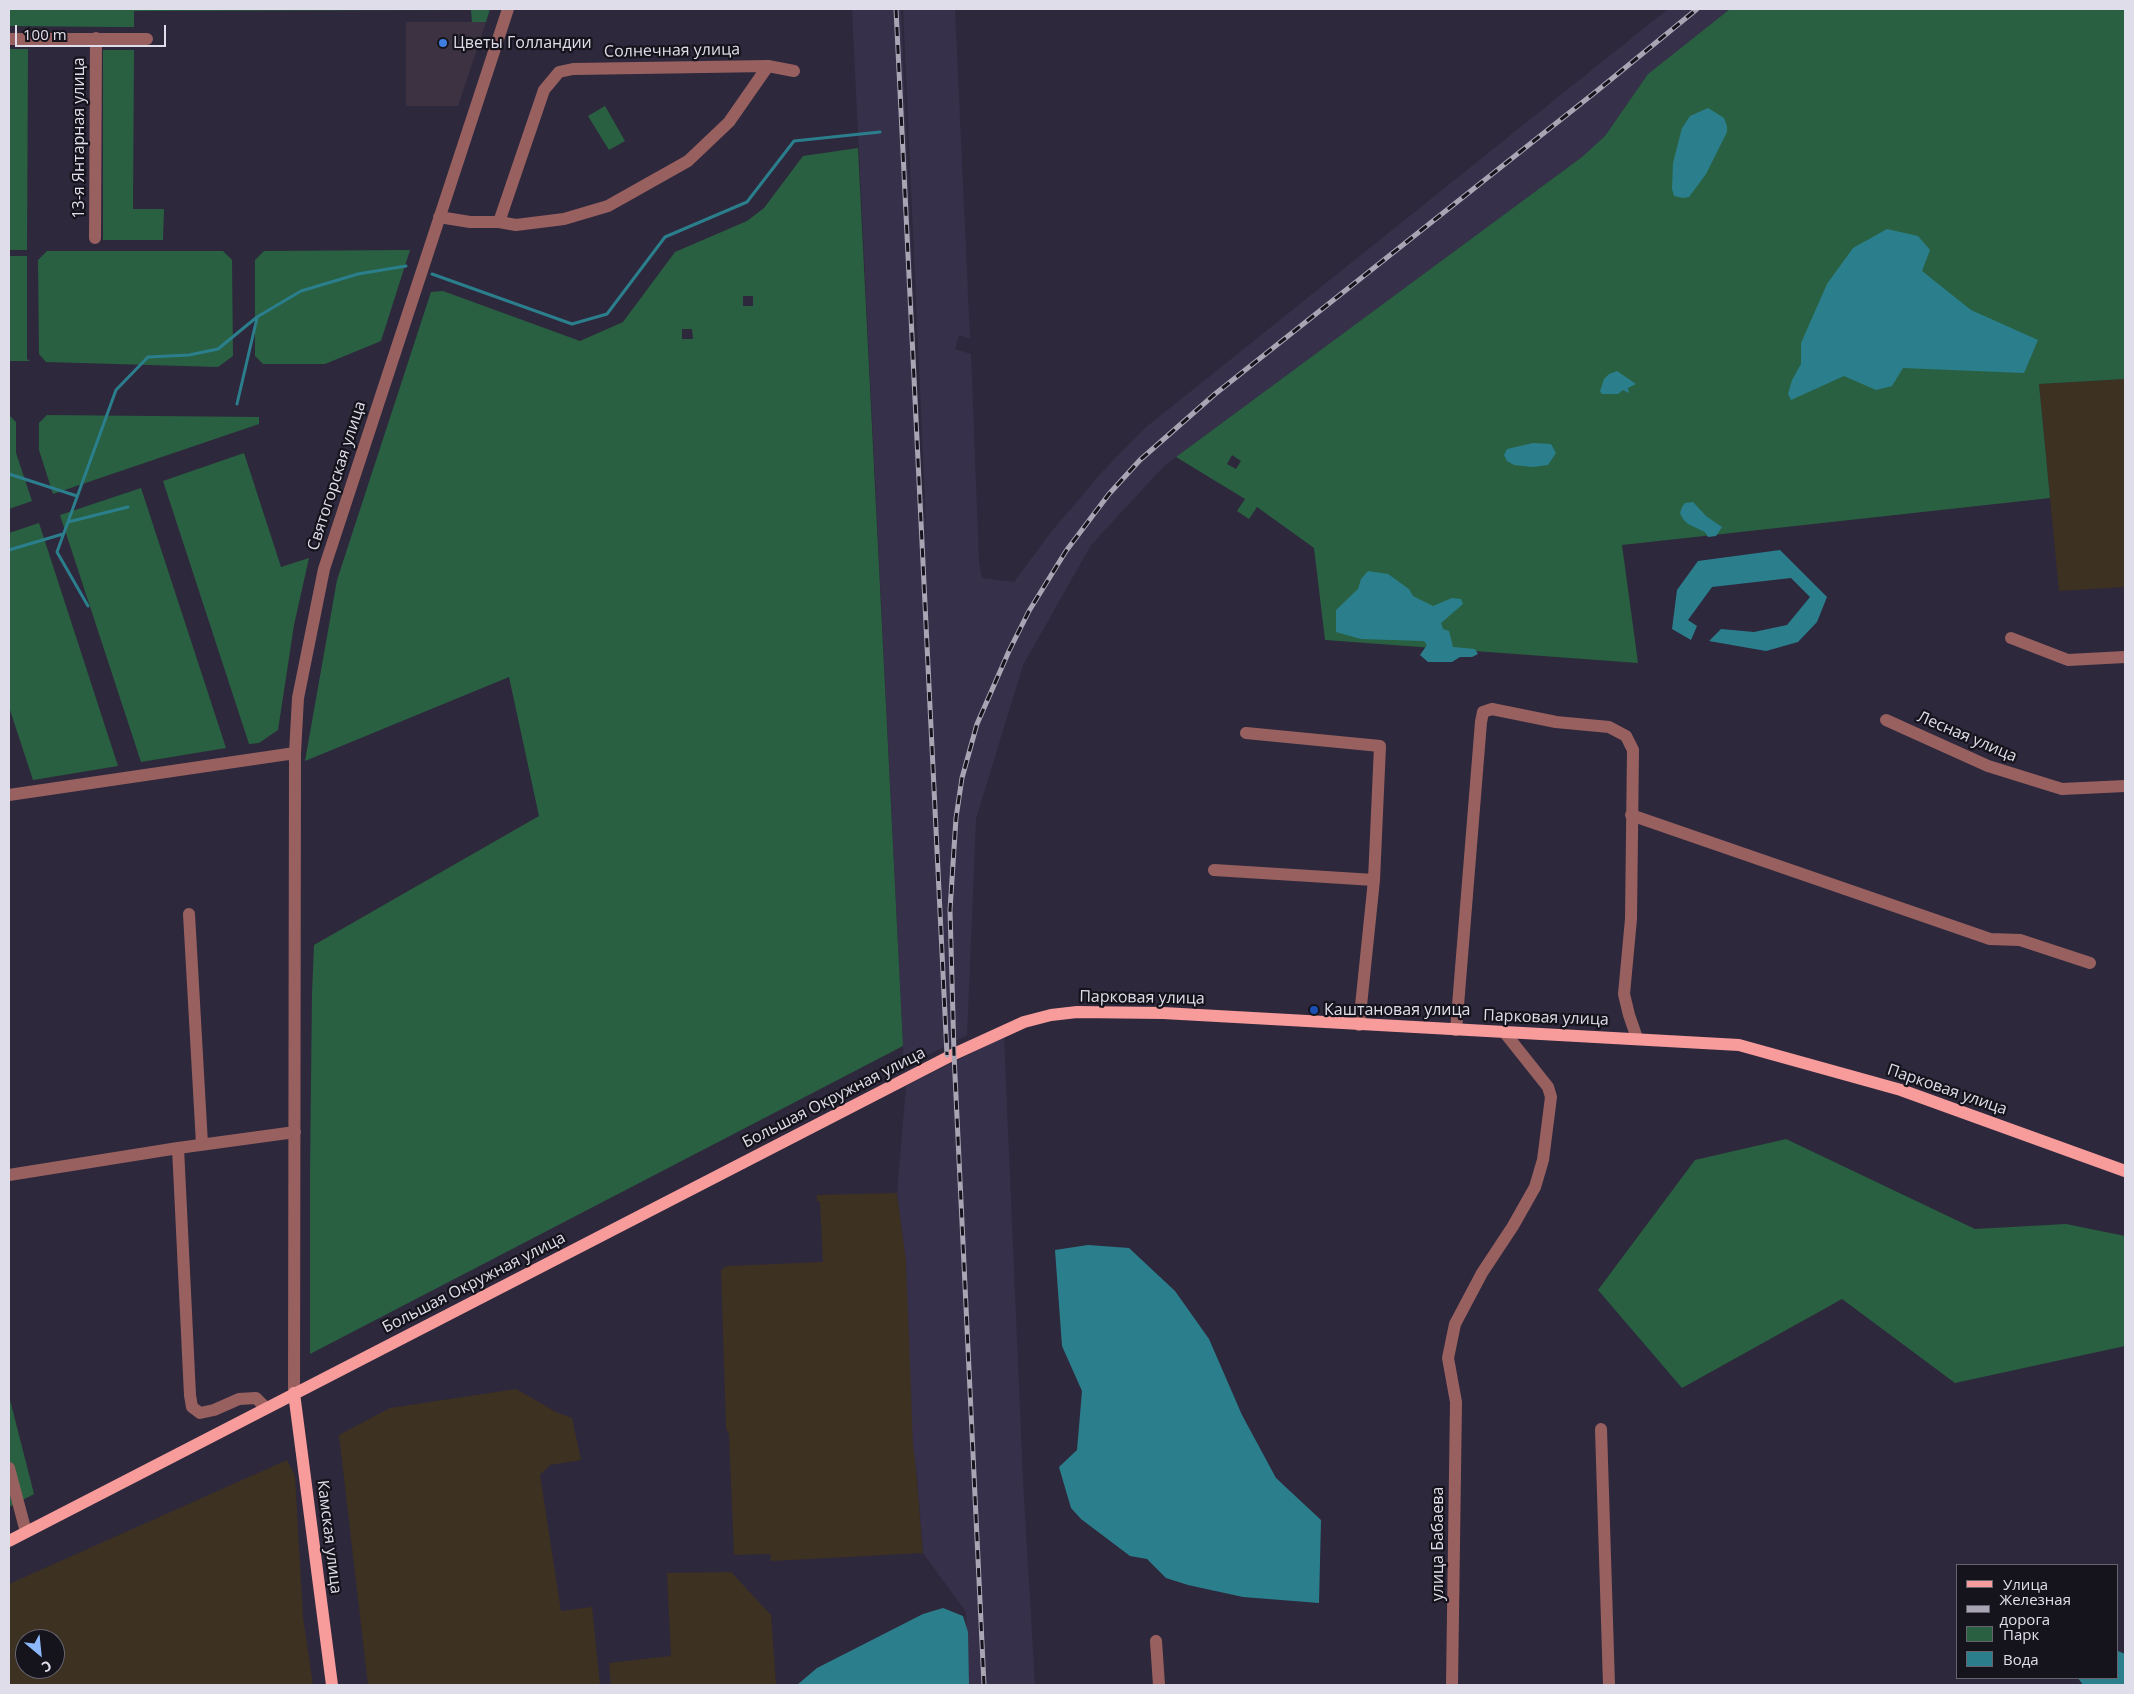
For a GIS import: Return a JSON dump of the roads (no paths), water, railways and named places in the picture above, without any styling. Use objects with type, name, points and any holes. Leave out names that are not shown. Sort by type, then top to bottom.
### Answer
[{"type":"main road","name":"Парковая улица","points":[[954,1054],[1024,1022],[1051,1015],[1077,1012],[1173,1014],[1739,1045],[1901,1090],[2125,1171]]},
{"type":"main road","name":"Большая Окружная улица","points":[[9,1541],[954,1054]]},
{"type":"main road","name":"Камская улица","points":[[294,1393],[332,1685]]},
{"type":"street","name":"Святогорская улица","points":[[294,1393],[295,753],[298,698],[324,570],[508,9]]},
{"type":"street","name":"13-я Янтарная улица","points":[[95,238],[96,38]]},
{"type":"street","points":[[9,39],[147,39]]},
{"type":"street","points":[[439,217],[470,222],[500,222],[516,225],[564,219],[608,206],[688,161],[729,122],[768,66]]},
{"type":"street","name":"Солнечная улица","points":[[500,222],[544,90],[559,72],[573,69],[768,66],[794,70]]},
{"type":"street","points":[[2011,638],[2068,660],[2125,657]]},
{"type":"street","points":[[1456,1030],[1480,722],[1483,712],[1492,709],[1556,722],[1608,727],[1626,736],[1633,750],[1631,919],[1624,994],[1637,1038]]},
{"type":"street","name":"Лесная улица","points":[[1886,720],[1988,766],[2062,789],[2125,786]]},
{"type":"street","points":[[1246,733],[1380,746],[1374,880],[1359,1024]]},
{"type":"street","points":[[9,794],[295,753]]},
{"type":"street","points":[[1631,814],[1990,939],[2020,940],[2090,963]]},
{"type":"street","points":[[1214,870],[1374,880]]},
{"type":"street","points":[[189,914],[202,1144]]},
{"type":"street","name":"улица Бабаева","points":[[1452,1685],[1456,1402],[1448,1358],[1455,1324],[1482,1273],[1513,1226],[1535,1187],[1543,1160],[1551,1097],[1548,1087],[1505,1033]]},
{"type":"street","points":[[9,1175],[202,1144],[295,1132]]},
{"type":"street","points":[[178,1148],[192,1407],[200,1413],[214,1410],[239,1399],[256,1398],[266,1408]]},
{"type":"street","points":[[1601,1429],[1609,1685]]},
{"type":"street","points":[[9,1468],[26,1532]]},
{"type":"street","points":[[1156,1640],[1159,1685]]},
{"type":"water","points":[[1708,108],[1724,118],[1727,132],[1706,174],[1689,197],[1674,196],[1672,189],[1673,163],[1682,128],[1690,116]]},
{"type":"water","points":[[1887,229],[1918,236],[1930,250],[1922,271],[1971,310],[2038,340],[2024,373],[1903,368],[1892,386],[1876,390],[1844,376],[1791,400],[1788,394],[1792,380],[1801,364],[1801,343],[1827,284],[1853,248]]},
{"type":"water","points":[[1617,371],[1636,384],[1628,388],[1629,393],[1623,390],[1618,394],[1602,394],[1600,391],[1604,379],[1609,374]]},
{"type":"water","points":[[1533,443],[1551,444],[1556,453],[1548,465],[1533,467],[1514,465],[1507,461],[1504,455],[1507,449]]},
{"type":"water","points":[[1693,502],[1706,516],[1722,527],[1716,536],[1708,537],[1705,532],[1688,524],[1683,519],[1680,513],[1682,507],[1685,503]]},
{"type":"water","points":[[1780,550],[1827,597],[1817,622],[1798,642],[1766,651],[1709,641],[1721,629],[1754,632],[1787,625],[1810,597],[1791,578],[1712,587],[1688,620],[1697,626],[1691,640],[1672,629],[1677,590],[1698,561]]},
{"type":"water","points":[[1368,571],[1388,574],[1409,589],[1413,596],[1433,606],[1452,598],[1461,599],[1463,604],[1441,623],[1443,629],[1449,631],[1453,647],[1475,649],[1478,654],[1472,657],[1460,657],[1452,662],[1428,662],[1420,655],[1427,645],[1424,641],[1361,639],[1336,632],[1336,610],[1358,589],[1361,579]]},
{"type":"water","points":[[1088,1245],[1129,1248],[1175,1291],[1209,1339],[1242,1415],[1276,1478],[1321,1520],[1319,1603],[1243,1597],[1188,1585],[1166,1578],[1147,1559],[1130,1556],[1081,1519],[1071,1508],[1059,1467],[1077,1450],[1082,1391],[1062,1346],[1055,1250]]},
{"type":"water","points":[[943,1608],[963,1616],[968,1632],[969,1685],[797,1685],[817,1668],[923,1614]]},
{"type":"water","points":[[2119,1651],[2125,1654],[2125,1685],[2083,1685],[2079,1679],[2119,1679]]},
{"type":"waterway","points":[[432,274],[572,324],[607,314],[665,237],[747,202],[794,141],[880,132]]},
{"type":"waterway","points":[[88,606],[57,552],[116,390],[148,357],[189,355],[218,349],[257,317],[301,291],[358,274],[406,266]]},
{"type":"waterway","points":[[237,404],[257,318]]},
{"type":"waterway","points":[[9,474],[77,496]]},
{"type":"waterway","points":[[68,522],[128,507]]},
{"type":"waterway","points":[[9,550],[63,534]]},
{"type":"railway","points":[[896,9],[947,1055]]},
{"type":"railway","points":[[984,1685],[954,1054],[950,910],[956,818],[962,778],[977,724],[1029,611],[1066,551],[1109,494],[1140,460],[1215,394],[1598,90],[1697,9]]},
{"type":"place","name":"Цветы Голландии","points":[[443,43]]},
{"type":"place","name":"Каштановая улица","points":[[1314,1010]]}]
